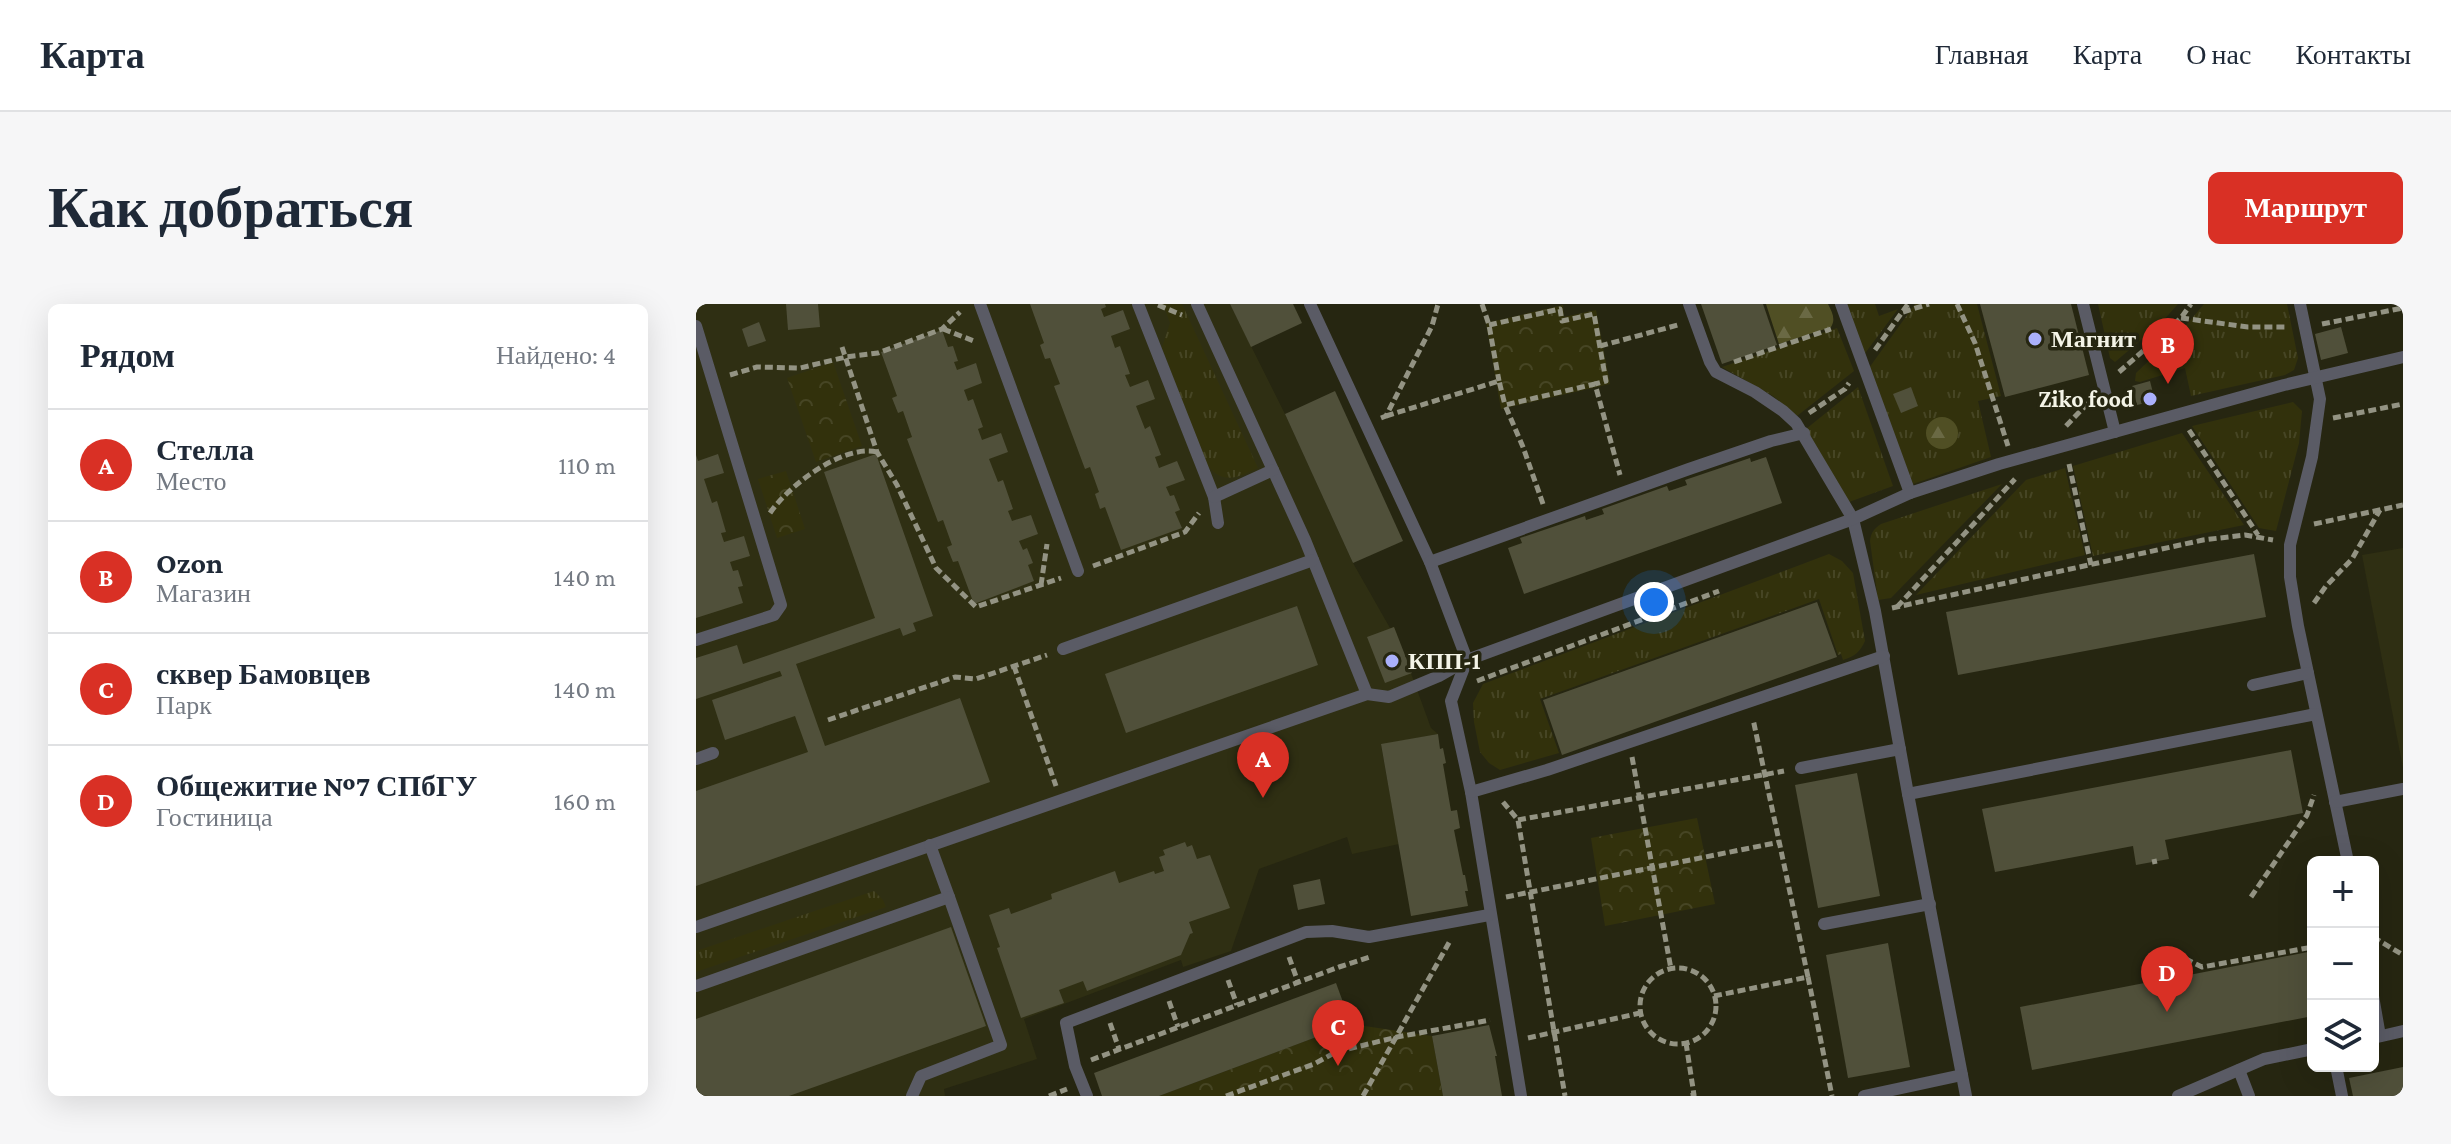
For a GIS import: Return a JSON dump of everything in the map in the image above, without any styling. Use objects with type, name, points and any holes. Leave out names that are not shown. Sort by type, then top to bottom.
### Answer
[{"type":"lane","points":[[980,304],[1078,571]]},
{"type":"lane","points":[[1138,304],[1214,497],[1218,523]]},
{"type":"lane","points":[[1197,304],[1313,560],[1367,694]]},
{"type":"lane","points":[[1310,304],[1430,562],[1467,660],[1451,701],[1471,792],[1521,1096]]},
{"type":"lane","points":[[1689,304],[1714,369],[1783,411],[1804,433],[1853,519],[1884,656],[1966,1096]]},
{"type":"lane","points":[[1841,304],[1910,493]]},
{"type":"lane","points":[[2083,304],[2115,432]]},
{"type":"lane","points":[[2300,304],[2320,399],[2312,457],[2290,545],[2290,577],[2347,856]]},
{"type":"lane","points":[[696,326],[781,605],[779,612],[767,618],[696,640]]},
{"type":"lane","points":[[696,927],[1367,694],[1389,697],[1439,676],[1467,660],[1853,519],[1910,493],[2040,452],[2284,385],[2403,357]]},
{"type":"lane","points":[[1430,562],[1771,441],[1804,433]]},
{"type":"lane","points":[[1214,497],[1273,470]]},
{"type":"lane","points":[[1063,649],[1313,560]]},
{"type":"lane","points":[[1471,792],[1884,656]]},
{"type":"lane","points":[[2253,685],[2308,673]]},
{"type":"lane","points":[[1908,794],[2316,714]]},
{"type":"lane","points":[[1801,768],[1900,749]]},
{"type":"lane","points":[[696,759],[713,753]]},
{"type":"lane","points":[[2335,802],[2403,789]]},
{"type":"lane","points":[[912,1096],[921,1076],[1001,1045],[930,845]]},
{"type":"lane","points":[[696,986],[949,897]]},
{"type":"lane","points":[[1824,924],[1930,904]]},
{"type":"lane","points":[[1087,1096],[1075,1066],[1066,1023],[1306,932],[1332,931],[1369,937],[1489,915]]},
{"type":"lane","points":[[2379,1037],[2403,1031]]},
{"type":"lane","points":[[2178,1096],[2264,1059],[2307,1050]]},
{"type":"lane","points":[[2239,1070],[2249,1096]]},
{"type":"lane","points":[[2337,1072],[2342,1096]]},
{"type":"lane","points":[[1864,1096],[1962,1075]]},
{"type":"path","points":[[1386,416],[1432,326],[1438,304]]},
{"type":"path","points":[[1482,304],[1505,405],[1548,519]]},
{"type":"path","points":[[1903,312],[1929,304]]},
{"type":"path","points":[[1957,304],[1975,343],[2013,460]]},
{"type":"path","points":[[2091,565],[2061,431],[2103,387],[2181,318],[2191,304]]},
{"type":"path","points":[[2181,318],[2248,327],[2305,327],[2403,308]]},
{"type":"path","points":[[1489,325],[1560,309],[1562,321],[1594,314],[1606,381],[1505,405]]},
{"type":"path","points":[[713,380],[757,367],[800,368],[878,353],[942,329],[960,312]]},
{"type":"path","points":[[1600,346],[1695,320]]},
{"type":"path","points":[[1714,369],[1848,323]]},
{"type":"path","points":[[942,329],[974,341]]},
{"type":"path","points":[[759,531],[776,504],[826,463],[861,452],[877,452],[842,347]]},
{"type":"path","points":[[1365,425],[1499,381]]},
{"type":"path","points":[[1595,384],[1624,492]]},
{"type":"path","points":[[2318,420],[2403,404]]},
{"type":"path","points":[[2183,420],[2259,536]]},
{"type":"path","points":[[1897,607],[2040,452]]},
{"type":"path","points":[[2294,529],[2403,505]]},
{"type":"path","points":[[2298,626],[2326,586],[2352,559],[2380,510]]},
{"type":"path","points":[[1875,611],[2203,540],[2259,536],[2290,545]]},
{"type":"path","points":[[1458,685],[1488,679],[1722,590]]},
{"type":"path","points":[[828,720],[955,677],[976,679],[1063,649]]},
{"type":"path","points":[[1014,666],[1061,800]]},
{"type":"path","points":[[1749,701],[1832,1096]]},
{"type":"path","points":[[1629,740],[1671,969]]},
{"type":"path","points":[[2251,897],[2307,815],[2326,760]]},
{"type":"path","points":[[1518,820],[1801,768]]},
{"type":"path","points":[[1490,788],[1518,820],[1565,1096]]},
{"type":"path","points":[[1487,901],[1780,842]]},
{"type":"path","points":[[1363,1096],[1454,934],[1439,938]]},
{"type":"path","points":[[1283,941],[1298,982]]},
{"type":"path","points":[[2379,941],[2403,955]]},
{"type":"path","points":[[2173,958],[2186,959],[2202,967],[2307,948]]},
{"type":"path","points":[[1075,1066],[1298,982],[1382,954]]},
{"type":"path","points":[[1682,968],[1703,977],[1714,996],[1713,1020],[1697,1038],[1686,1043],[1662,1041],[1652,1034],[1640,1013],[1643,990],[1650,980],[1659,972],[1671,969],[1682,968]]},
{"type":"path","points":[[1714,996],[1808,977]]},
{"type":"path","points":[[1511,1042],[1640,1013]]},
{"type":"path","points":[[1226,1096],[1314,1064],[1336,1052],[1507,1016]]},
{"type":"path","points":[[1686,1043],[1694,1095],[1687,1096]]},
{"type":"shaded area","points":[[696,304],[1230,304],[1285,414],[1353,563],[1390,628],[1394,627],[1431,728],[1438,734],[1381,745],[1399,844],[1352,854],[1347,837],[1259,869],[1231,951],[1183,967],[1181,960],[1024,1019],[1037,1059],[944,1089],[945,1096],[696,1096]]},
{"type":"shaded area","points":[[2403,548],[2403,768],[2362,555]]},
{"type":"green space","points":[[1163,304],[1182,304],[1258,468],[1229,478],[1217,474],[1205,462],[1162,347],[1170,323]]},
{"type":"green space","points":[[1766,304],[1828,304],[1833,316],[1832,324],[1831,327],[1779,344]]},
{"type":"green space","points":[[1844,304],[1875,304],[1879,316],[1898,309],[1863,356]]},
{"type":"green space","points":[[1915,304],[1977,304],[2001,396],[1978,401],[1991,457],[1913,484],[1869,368]]},
{"type":"green space","points":[[2098,304],[2178,304],[2161,323],[2115,362],[2110,358]]},
{"type":"green space","points":[[2204,304],[2287,304],[2298,358],[2294,370],[2285,375],[2191,396],[2185,368],[2135,381],[2136,373]]},
{"type":"green space","points":[[1563,305],[1564,317],[1596,310],[1610,384],[1501,409],[1486,323]]},
{"type":"green space","points":[[1837,328],[1854,371],[1797,416],[1773,396],[1722,367]]},
{"type":"green space","points":[[833,362],[862,446],[816,462],[787,378]]},
{"type":"green space","points":[[1858,387],[1893,486],[1849,502],[1806,429]]},
{"type":"green space","points":[[2293,402],[2302,411],[2299,443],[2276,531],[2259,528],[2192,426]]},
{"type":"green space","points":[[1942,417],[1953,422],[1958,433],[1953,444],[1942,449],[1931,444],[1926,433],[1931,422]]},
{"type":"green space","points":[[2182,433],[2244,525],[2093,556],[2073,466]]},
{"type":"green space","points":[[2065,468],[2085,555],[1916,595],[2026,480]]},
{"type":"green space","points":[[786,471],[805,529],[777,538],[758,479]]},
{"type":"green space","points":[[2002,484],[1891,598],[1878,600],[1870,541],[1876,528]]},
{"type":"green space","points":[[1829,554],[1842,561],[1853,573],[1865,641],[1854,655],[1843,660],[1841,654],[1838,655],[1819,599],[1540,699],[1559,753],[1500,770],[1480,752],[1473,703],[1483,684]]},
{"type":"green space","points":[[1697,818],[1715,904],[1605,926],[1591,838]]},
{"type":"green space","points":[[874,891],[886,907],[696,972],[696,951]]},
{"type":"green space","points":[[1351,1024],[1432,1036],[1443,1096],[1159,1096]]},
{"type":"building","points":[[786,304],[818,304],[820,327],[788,330]]},
{"type":"building","points":[[1030,304],[1105,304],[1106,307],[1101,309],[1104,317],[1123,310],[1130,329],[1111,336],[1115,348],[1120,346],[1130,374],[1125,375],[1130,387],[1148,380],[1155,399],[1136,406],[1145,429],[1150,426],[1161,455],[1155,457],[1159,468],[1177,461],[1185,480],[1166,487],[1170,496],[1174,495],[1180,510],[1175,512],[1182,528],[1121,550],[1105,507],[1100,509],[1095,494],[1099,492],[1090,467],[1085,469],[1054,386],[1060,384],[1050,358],[1045,359],[1040,345],[1044,343]]},
{"type":"building","points":[[1230,304],[1293,304],[1302,323],[1251,347]]},
{"type":"building","points":[[1701,304],[1763,304],[1777,345],[1722,364]]},
{"type":"building","name":"Магнит","points":[[1980,304],[2071,304],[2089,375],[2005,397]]},
{"type":"building","points":[[759,322],[766,341],[748,347],[742,329]]},
{"type":"building","points":[[2341,327],[2348,353],[2321,360],[2315,334]]},
{"type":"building","points":[[942,330],[948,347],[953,346],[958,361],[954,362],[957,370],[976,363],[982,383],[964,390],[968,401],[973,399],[983,427],[978,429],[982,440],[1001,433],[1008,452],[989,459],[998,482],[1003,480],[1013,509],[1008,511],[1012,521],[1031,515],[1038,534],[1019,541],[1023,550],[1027,548],[1033,563],[1028,565],[1034,581],[974,604],[958,561],[953,562],[947,547],[952,545],[943,520],[938,522],[907,439],[912,437],[903,411],[898,413],[892,398],[897,396],[881,352]]},
{"type":"building","points":[[2150,381],[2155,401],[2137,405],[2132,386]]},
{"type":"building","points":[[1911,387],[1918,406],[1901,413],[1893,394]]},
{"type":"building","points":[[1335,391],[1403,541],[1353,563],[1285,414]]},
{"type":"building","points":[[718,454],[724,473],[704,479],[712,503],[717,501],[726,532],[721,533],[724,542],[744,536],[750,556],[730,562],[733,571],[738,570],[743,586],[738,587],[743,603],[696,618],[696,455],[698,461]]},
{"type":"building","points":[[876,454],[933,616],[913,623],[916,631],[903,636],[900,628],[796,664],[825,746],[960,698],[990,782],[696,886],[696,791],[808,752],[795,716],[725,740],[712,700],[782,676],[780,671],[696,699],[696,658],[737,645],[743,664],[875,618],[824,472]]},
{"type":"building","points":[[1766,457],[1782,503],[1524,594],[1508,548],[1522,543],[1520,538],[1585,516],[1586,520],[1604,514],[1602,509],[1667,486],[1669,491],[1687,485],[1685,480],[1750,458],[1751,462]]},
{"type":"building","points":[[2254,554],[2266,617],[1958,675],[1946,612]]},
{"type":"building","points":[[1817,602],[1837,657],[1562,755],[1543,700]]},
{"type":"building","points":[[1297,606],[1318,665],[1126,733],[1105,674]]},
{"type":"building","name":"КПП-1","points":[[1394,627],[1412,673],[1385,683],[1367,637]]},
{"type":"building","points":[[1438,734],[1446,763],[1443,764],[1451,811],[1457,810],[1460,828],[1454,830],[1468,891],[1465,891],[1468,906],[1411,916],[1381,744]]},
{"type":"building","points":[[2291,750],[2303,813],[2165,840],[2169,859],[2136,865],[2133,846],[1995,872],[1982,809]]},
{"type":"building","points":[[1857,773],[1880,896],[1818,908],[1795,785]]},
{"type":"building","points":[[1185,842],[1187,847],[1192,845],[1197,859],[1210,855],[1230,908],[1189,922],[1193,933],[1181,955],[1087,991],[1083,981],[1059,990],[1064,1003],[1021,1018],[989,915],[1009,908],[1011,914],[1052,899],[1051,894],[1115,871],[1119,883],[1154,871],[1155,874],[1164,871],[1159,857],[1165,855],[1163,850]]},
{"type":"building","points":[[1320,879],[1325,904],[1298,910],[1293,885]]},
{"type":"building","points":[[951,927],[986,1026],[789,1096],[696,1096],[696,1019]]},
{"type":"building","points":[[1888,943],[1910,1067],[1848,1078],[1826,955]]},
{"type":"building","points":[[2307,952],[2307,1017],[2032,1070],[2020,1007],[2160,980],[2157,965],[2186,960],[2189,975]]},
{"type":"building","points":[[1336,983],[1351,1024],[1159,1096],[1102,1096],[1094,1073]]},
{"type":"building","points":[[1489,1025],[1502,1096],[1443,1096],[1432,1036]]},
{"type":"building","points":[[2403,1067],[2403,1096],[2353,1096],[2349,1078]]},
{"type":"place","name":"Магнит","points":[[2035,339]]},
{"type":"place","name":"Ozon","points":[[2168,384]]},
{"type":"place","name":"Ziko food","points":[[2150,399]]},
{"type":"place","name":"КПП-1","points":[[1392,661]]},
{"type":"place","name":"Стелла","points":[[1263,798]]},
{"type":"place","name":"Общежитие №7 СПбГУ","points":[[2167,1012]]},
{"type":"place","name":"сквер Бамовцев","points":[[1338,1066]]}]
